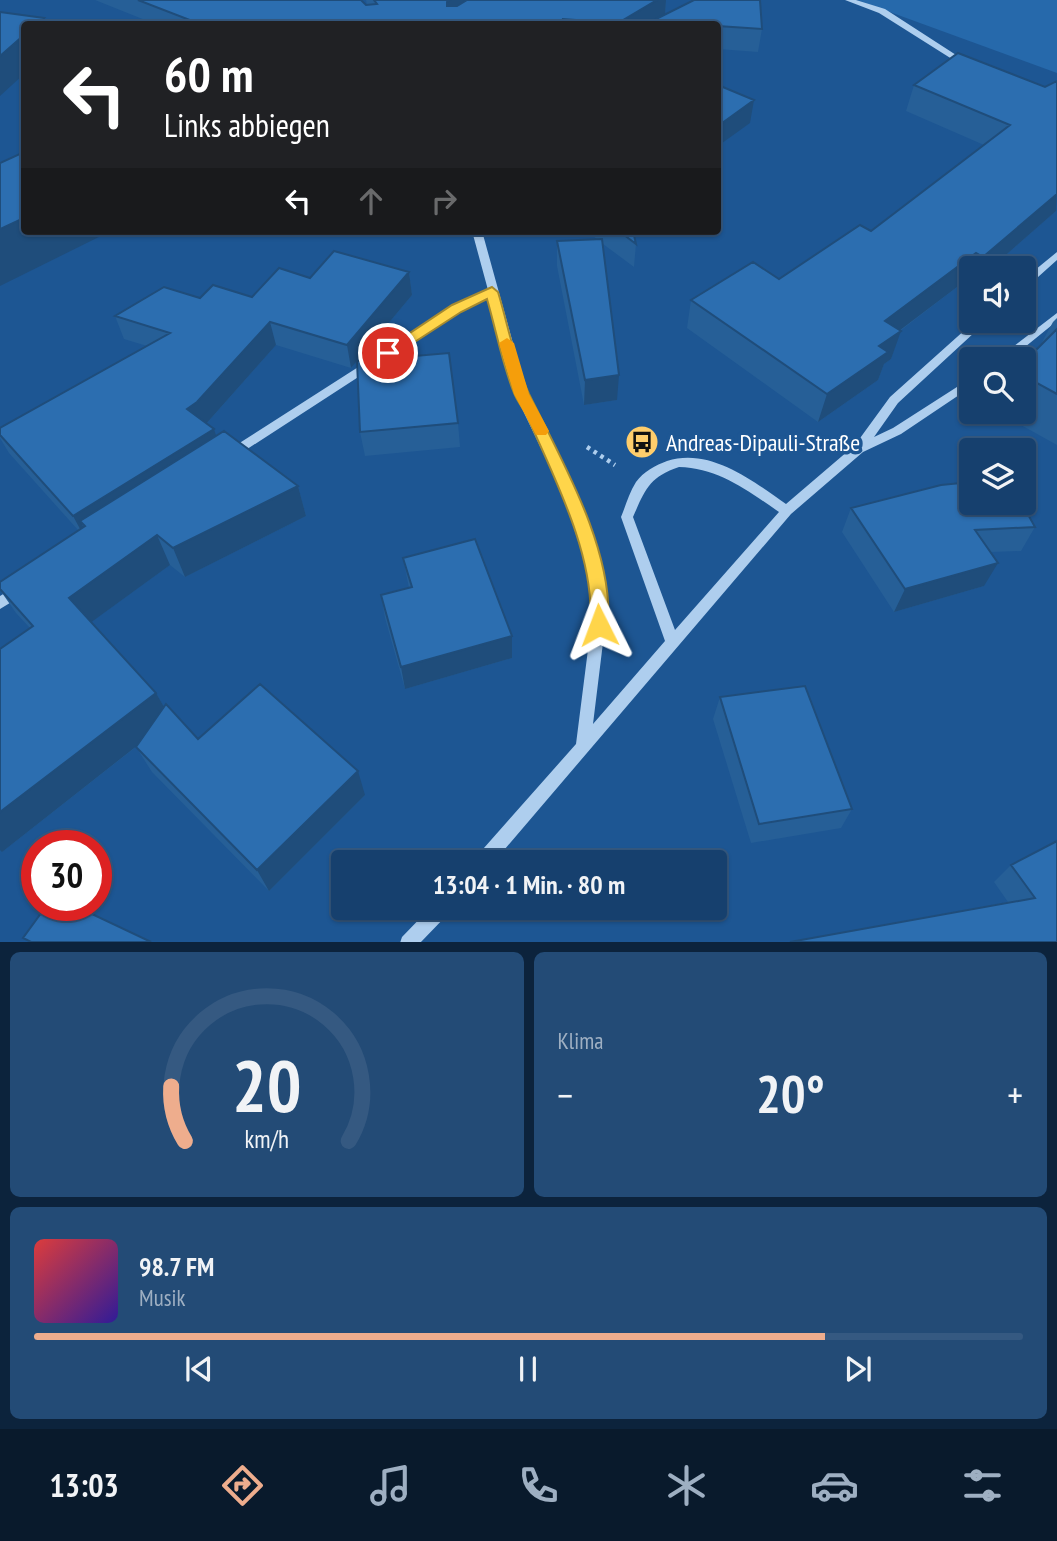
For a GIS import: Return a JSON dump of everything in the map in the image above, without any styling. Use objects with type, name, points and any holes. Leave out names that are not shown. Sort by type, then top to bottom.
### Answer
[{"type":"street","points":[[849,0],[882,11],[979,72]]},
{"type":"street","points":[[478,235],[522,394],[568,492],[593,562],[600,610],[583,747]]},
{"type":"street","points":[[1036,274],[1057,256]]},
{"type":"street","points":[[221,460],[456,309],[492,292]]},
{"type":"street","points":[[1017,347],[1057,316]]},
{"type":"street","points":[[493,850],[787,510],[859,448],[894,400],[969,333]]},
{"type":"street","points":[[859,448],[897,431],[959,390]]},
{"type":"street","points":[[673,643],[627,517],[642,483],[664,467],[692,461],[726,469],[787,510]]},
{"type":"street","points":[[0,603],[33,582]]},
{"type":"street","points":[[409,942],[430,920]]},
{"type":"shaded area","points":[[857,0],[1057,0],[1057,73]]},
{"type":"building","points":[[138,0],[361,0],[366,5],[377,4],[374,0],[450,0],[447,6],[457,6],[467,0],[657,0],[621,21],[192,21]]},
{"type":"building","points":[[694,0],[760,0],[762,29],[721,26],[721,21],[652,21]]},
{"type":"building","points":[[0,12],[44,18],[40,21],[21,21],[21,38],[0,56]]},
{"type":"building","points":[[958,53],[1045,87],[1057,81],[1057,194],[984,256],[976,253],[972,256],[959,256],[959,266],[885,321],[901,331],[879,346],[888,352],[827,394],[691,300],[753,262],[779,279],[860,225],[871,231],[1010,125],[914,85]]},
{"type":"building","points":[[721,86],[754,100],[721,124]]},
{"type":"building","points":[[21,153],[21,219],[0,229],[0,163]]},
{"type":"building","points":[[624,235],[634,235],[636,244]]},
{"type":"building","points":[[602,239],[619,375],[585,380],[557,241]]},
{"type":"building","points":[[334,251],[409,272],[347,345],[270,322],[197,402],[187,409],[214,429],[73,516],[0,435],[0,428],[170,333],[115,316],[164,287],[200,298],[213,285],[252,297],[279,268],[310,278]]},
{"type":"building","points":[[1057,329],[1057,394],[1036,383],[1036,350]]},
{"type":"building","points":[[449,353],[458,423],[360,432],[357,361]]},
{"type":"building","points":[[224,431],[298,486],[173,548],[157,535],[69,598],[156,693],[0,812],[0,649],[33,626],[0,589],[0,582],[85,526],[80,521]]},
{"type":"building","points":[[959,483],[959,515],[1028,515],[1035,527],[975,530],[998,563],[905,589],[851,508],[941,485]]},
{"type":"building","points":[[475,539],[512,636],[401,667],[381,595],[412,587],[403,558]]},
{"type":"building","points":[[260,684],[358,771],[257,870],[136,747],[166,704],[198,739]]},
{"type":"building","points":[[805,686],[852,809],[759,824],[720,697]]},
{"type":"building","points":[[1057,841],[1057,942],[790,942],[1035,898],[1011,865]]},
{"type":"building","points":[[35,921],[107,921],[151,942],[31,942],[23,938]]},
{"type":"slow traffic","points":[[507,343],[522,394],[541,431]]},
{"type":"place","name":"Andreas-Dipauli-Straße","points":[[642,442]]},
{"type":"route","points":[[388,353],[456,309],[492,292],[522,394],[533,412],[568,492],[593,562],[600,610],[599,625]]}]
